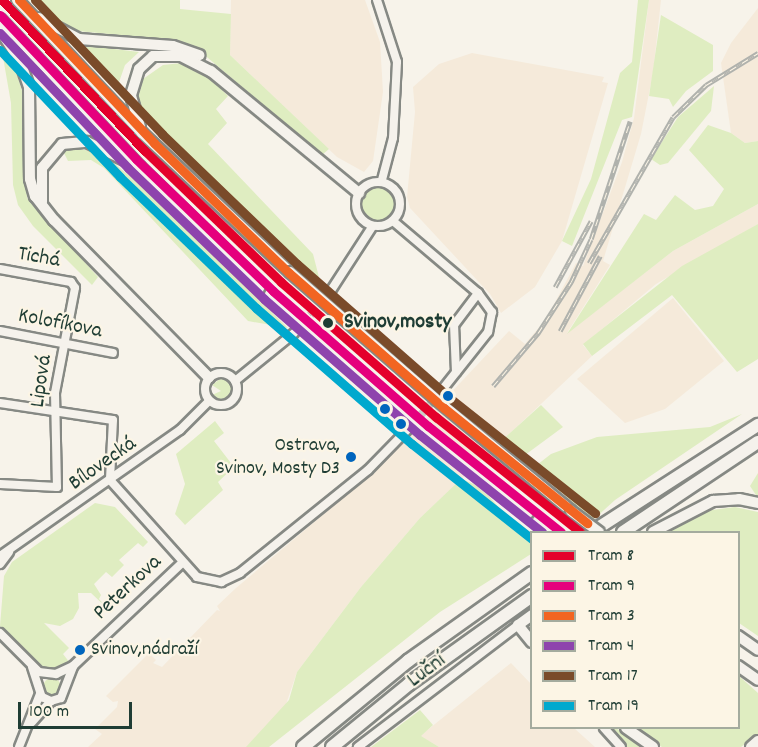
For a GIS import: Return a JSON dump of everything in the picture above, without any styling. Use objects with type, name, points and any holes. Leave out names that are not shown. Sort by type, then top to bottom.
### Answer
[{"type":"highway","points":[[600,530],[758,425]]},
{"type":"highway","points":[[624,531],[758,442]]},
{"type":"highway","points":[[303,747],[408,661],[530,574]]},
{"type":"highway","points":[[332,747],[409,684],[530,597]]},
{"type":"main road","points":[[19,2],[76,39],[173,45],[189,51],[216,67],[247,100]]},
{"type":"main road","points":[[19,2],[142,133],[290,272],[547,492],[600,530]]},
{"type":"main road","points":[[0,19],[140,167],[270,294],[390,402],[553,531]]},
{"type":"main road","points":[[0,30],[20,61],[29,87],[30,179],[42,205],[209,378]]},
{"type":"main road","points":[[142,133],[131,102],[132,83],[142,64],[158,54],[177,54],[195,61],[247,100],[359,193]]},
{"type":"main road","points":[[42,205],[42,168],[50,153],[65,143],[91,144],[140,167]]},
{"type":"main road","points":[[655,531],[713,501],[739,499],[758,503]]},
{"type":"main road","points":[[530,616],[518,625],[530,641]]},
{"type":"main road","points":[[740,637],[758,650]]},
{"type":"main road","points":[[740,668],[755,679]]},
{"type":"main road","points":[[627,729],[653,747]]},
{"type":"main road","points":[[751,747],[758,741]]},
{"type":"street","points":[[377,0],[397,62],[393,138],[382,180]]},
{"type":"street","points":[[382,180],[396,196],[393,221],[383,228],[372,227],[361,214],[359,193],[368,182],[382,180]]},
{"type":"street","points":[[393,221],[478,293],[492,312],[493,322],[441,391]]},
{"type":"street","points":[[330,292],[372,227]]},
{"type":"street","name":"Tichá","points":[[0,269],[72,282]]},
{"type":"street","name":"Lipová","points":[[0,484],[57,486],[54,413],[75,288],[72,282]]},
{"type":"street","points":[[456,372],[454,326],[478,293]]},
{"type":"street","name":"Kolofíkova","points":[[0,331],[113,352]]},
{"type":"street","points":[[235,381],[294,333]]},
{"type":"street","points":[[223,373],[235,381],[237,392],[231,402],[223,405],[209,401],[205,388],[209,378],[223,373]]},
{"type":"street","name":"Bílovecká","points":[[11,550],[180,430],[209,401]]},
{"type":"street","points":[[0,403],[54,413],[113,420],[110,480],[200,579],[216,583],[236,576],[368,470],[407,430]]},
{"type":"street","points":[[0,556],[11,550]]},
{"type":"street","points":[[0,564],[11,550]]},
{"type":"street","name":"Peterkova","points":[[73,666],[183,562]]},
{"type":"street","name":"Luční","points":[[358,747],[518,625]]},
{"type":"street","points":[[0,633],[32,667],[46,674],[56,674],[73,666]]},
{"type":"street","points":[[30,724],[51,701],[63,697],[65,682],[73,666]]},
{"type":"street","points":[[32,667],[39,690],[51,701]]},
{"type":"street","points":[[19,747],[30,724],[46,674]]},
{"type":"street","points":[[56,674],[65,682]]},
{"type":"street","points":[[605,729],[621,747]]},
{"type":"shaded area","points":[[231,0],[365,0],[380,42],[383,92],[373,161],[364,172],[337,157],[230,55]]},
{"type":"shaded area","points":[[649,0],[661,0],[653,73],[641,134],[603,261],[610,265],[567,333],[673,251],[758,204],[758,224],[656,284],[583,345],[592,356],[420,518],[361,587],[297,672],[284,710],[247,747],[88,747],[102,734],[95,729],[117,707],[118,701],[113,702],[106,696],[149,653],[156,660],[153,663],[162,667],[217,610],[220,611],[217,606],[236,588],[356,487],[413,433],[509,331],[525,344],[546,319],[576,263],[583,266],[622,162],[634,118]]},
{"type":"shaded area","points":[[758,8],[758,141],[745,143],[731,133],[721,63],[731,43]]},
{"type":"shaded area","points":[[472,53],[604,77],[602,82],[608,83],[562,241],[535,287],[501,313],[490,294],[410,208],[407,197],[415,112],[413,87],[439,64]]},
{"type":"shaded area","points":[[673,298],[724,361],[665,409],[625,423],[577,379]]},
{"type":"shaded area","points":[[511,663],[530,683],[530,729],[575,729],[595,747],[439,747],[420,736]]},
{"type":"green space","points":[[30,0],[180,0],[180,9],[231,14],[230,55],[329,149],[322,155],[195,47],[173,40],[77,31],[39,10]]},
{"type":"green space","points":[[638,0],[649,0],[632,117],[622,120],[572,246],[562,241],[591,179],[620,73],[632,62]]},
{"type":"green space","points":[[661,15],[713,45],[713,71],[686,91],[673,107],[669,99],[649,96]]},
{"type":"green space","points":[[0,40],[14,65],[23,94],[27,198],[98,277],[92,285],[33,226],[18,205],[13,185],[11,103]]},
{"type":"green space","points":[[78,46],[139,52],[125,65],[118,85]]},
{"type":"green space","points":[[182,63],[199,67],[228,96],[216,109],[227,123],[208,144],[313,254],[321,285],[298,264],[294,267],[225,203],[144,119],[138,99],[143,79],[163,65]]},
{"type":"green space","points":[[714,86],[711,111],[668,163],[660,165],[651,159],[678,117]]},
{"type":"green space","points":[[708,125],[731,133],[745,143],[758,141],[758,204],[673,251],[567,334],[644,214],[656,220],[675,195],[695,210],[713,206],[724,189],[689,150]]},
{"type":"green space","points":[[69,147],[101,153],[144,187],[288,328],[248,321],[104,168],[91,160],[68,161],[63,151]]},
{"type":"green space","points":[[378,187],[390,192],[395,204],[390,216],[378,221],[366,216],[361,204],[366,192]]},
{"type":"green space","points":[[758,224],[758,359],[737,372],[672,295],[592,356],[583,344],[682,266]]},
{"type":"green space","points":[[220,379],[226,380],[232,388],[231,395],[223,401],[212,395],[221,391],[212,385]]},
{"type":"green space","points":[[541,405],[563,427],[521,458],[501,441]]},
{"type":"green space","points":[[742,414],[615,500],[593,520],[533,468],[551,454],[597,437],[710,427]]},
{"type":"green space","points":[[215,421],[224,433],[214,441],[234,467],[218,482],[223,490],[185,525],[175,514],[185,484],[176,454]]},
{"type":"green space","points":[[758,473],[758,498],[750,486]]},
{"type":"green space","points":[[461,479],[474,484],[489,496],[512,523],[530,537],[530,555],[440,612],[269,747],[246,747],[289,700],[297,672],[361,587],[420,518]]},
{"type":"green space","points":[[95,503],[115,507],[148,542],[143,547],[138,543],[119,560],[124,565],[112,577],[106,572],[94,584],[101,595],[99,599],[110,611],[91,593],[78,593],[79,608],[73,619],[60,626],[44,623],[69,648],[63,654],[70,663],[48,670],[35,663],[0,626],[4,576],[12,562]]},
{"type":"green space","points":[[735,507],[758,512],[758,636],[740,624],[740,531],[666,531],[705,511]]},
{"type":"green space","points":[[740,677],[758,693],[758,734],[741,747],[662,747],[635,729],[740,729]]},
{"type":"green space","points":[[52,678],[58,681],[61,687],[58,693],[52,696],[46,693],[43,687],[46,681]]},
{"type":"green space","points":[[420,710],[433,725],[421,736],[439,747],[371,747]]},
{"type":"green space","points":[[614,729],[617,729],[643,747],[627,747],[614,734]]},
{"type":"tunnel","points":[[294,333],[326,298]]},
{"type":"tunnel","points":[[412,425],[439,394]]},
{"type":"railway","points":[[589,263],[673,117],[706,85],[758,53]]},
{"type":"railway","points":[[493,386],[538,333],[571,282],[591,239],[630,121]]},
{"type":"railway","points":[[555,287],[591,221]]},
{"type":"railway","points":[[560,331],[600,256]]},
{"type":"tram line","name":"8","points":[[2,0],[145,151],[281,282],[436,417],[579,531]]},
{"type":"tram line","name":"3","points":[[19,0],[154,143],[289,273],[444,408],[587,523]]},
{"type":"tram line","name":"17","points":[[35,0],[162,134],[297,264],[451,399],[595,513]]},
{"type":"tram line","name":"9","points":[[0,15],[136,159],[273,291],[428,426],[560,531]]},
{"type":"tram line","name":"4","points":[[0,33],[128,168],[264,299],[420,435],[541,531]]},
{"type":"tram line","name":"19","points":[[0,50],[120,177],[256,308],[412,444],[530,537]]},
{"type":"place","name":"Svinov,mosty","points":[[328,323]]},
{"type":"place","name":"Ostrava, Svinov, Mosty D3","points":[[351,457]]},
{"type":"place","name":"Svinov,nádraží","points":[[80,650]]}]
